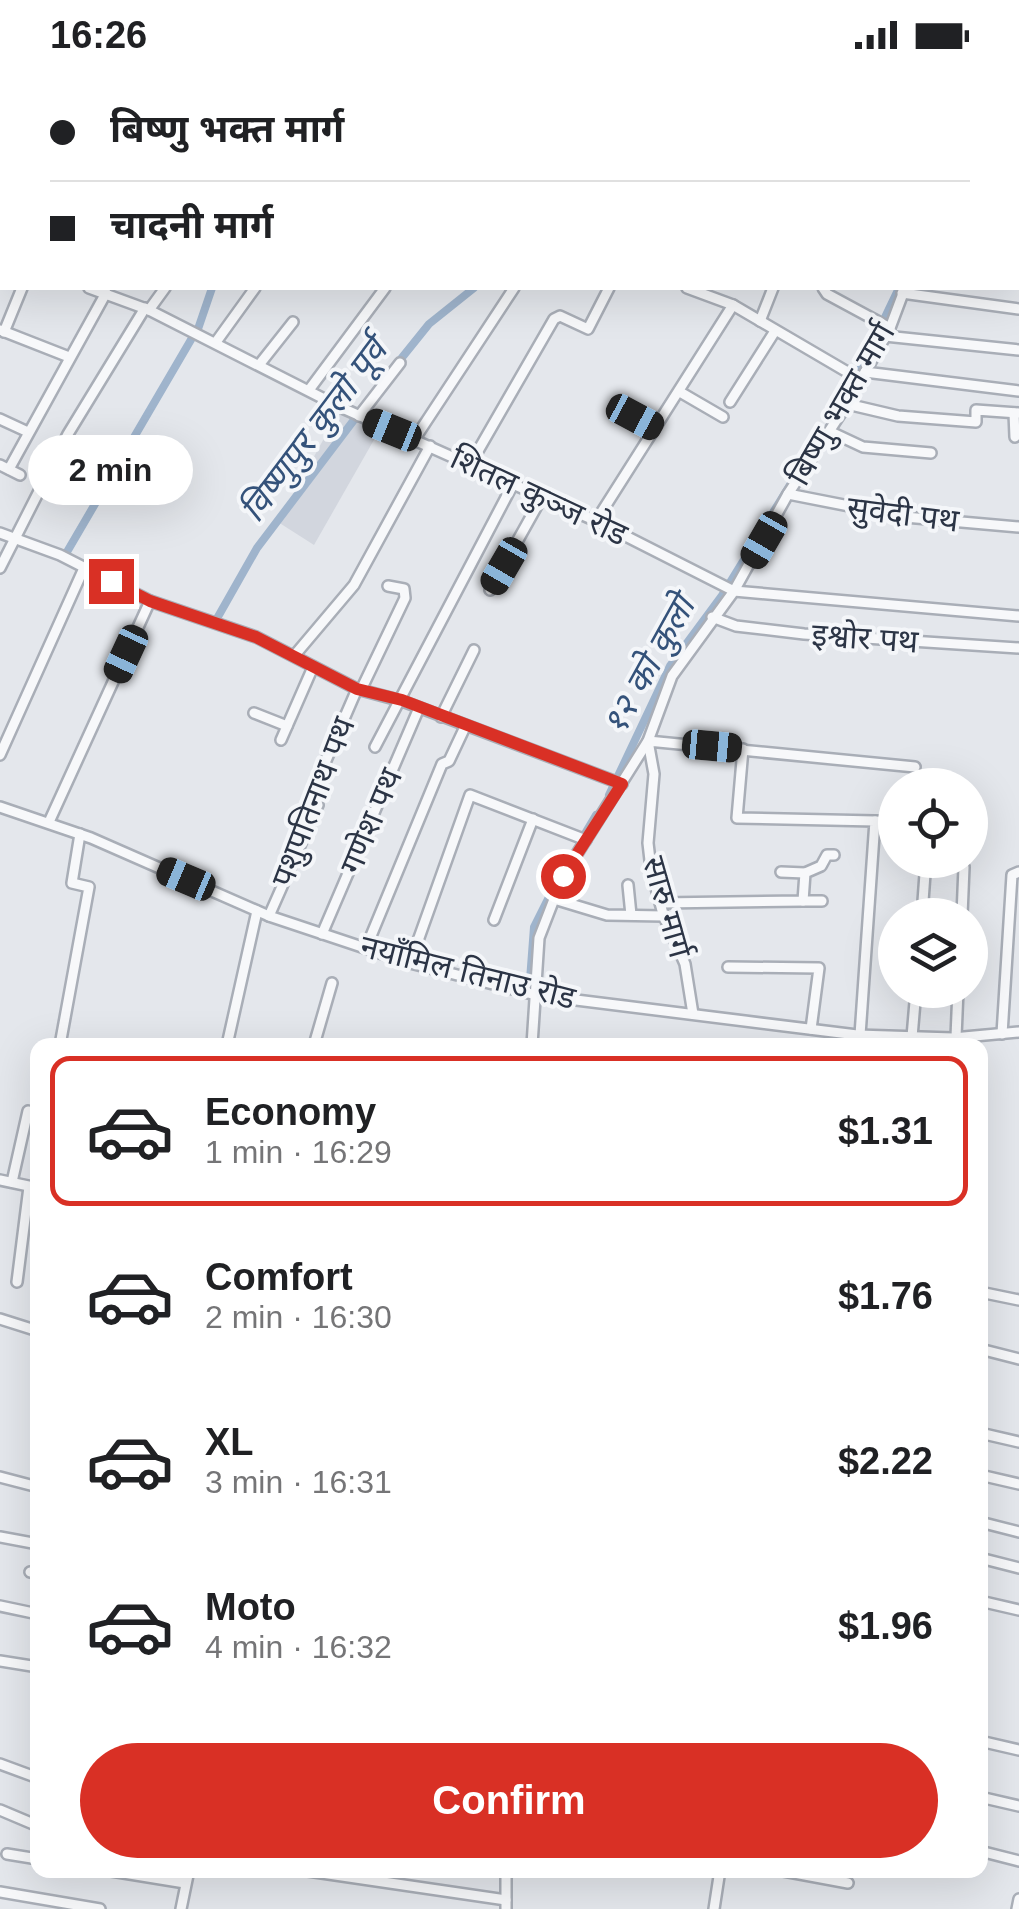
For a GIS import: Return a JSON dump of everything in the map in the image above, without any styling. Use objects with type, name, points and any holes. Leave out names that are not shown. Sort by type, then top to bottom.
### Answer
[{"type":"street","points":[[21,290],[2,331],[69,357]]},
{"type":"street","name":"शितल कुञ्ज रोड","points":[[96,290],[147,309],[358,416],[596,521],[734,591]]},
{"type":"street","points":[[0,568],[68,434],[147,309],[163,290]]},
{"type":"street","points":[[216,342],[254,290]]},
{"type":"street","points":[[310,390],[384,290]]},
{"type":"street","points":[[414,440],[513,290]]},
{"type":"street","points":[[471,463],[554,318],[560,316],[588,329],[608,290]]},
{"type":"street","points":[[704,290],[860,377],[1019,391]]},
{"type":"street","points":[[760,321],[772,290]]},
{"type":"street","points":[[826,290],[888,331],[1019,350]]},
{"type":"street","points":[[903,290],[1019,309]]},
{"type":"street","name":"बिष्णु भक्त मार्ग","points":[[533,1038],[539,938],[583,838],[648,741],[672,676],[734,591],[788,494],[848,404],[888,331],[903,290]]},
{"type":"street","points":[[20,474],[4,467],[28,432],[106,293]]},
{"type":"street","points":[[596,521],[733,305]]},
{"type":"street","points":[[260,366],[293,322]]},
{"type":"street","points":[[730,402],[775,331]]},
{"type":"street","points":[[358,416],[400,363]]},
{"type":"street","points":[[680,392],[722,417]]},
{"type":"street","points":[[848,404],[898,416],[976,422]]},
{"type":"street","points":[[616,408],[654,427]]},
{"type":"street","points":[[976,434],[976,410],[1017,413],[1015,437]]},
{"type":"street","points":[[0,419],[28,432]]},
{"type":"street","points":[[831,432],[862,446],[931,453]]},
{"type":"street","points":[[294,656],[354,585],[430,446]]},
{"type":"street","points":[[375,747],[396,699],[512,486]]},
{"type":"street","name":"सुवेदी पथ","points":[[788,494],[904,517],[1019,527]]},
{"type":"street","points":[[490,590],[542,497]]},
{"type":"street","points":[[0,532],[150,601],[256,637],[359,689],[396,699],[618,782]]},
{"type":"street","points":[[0,754],[84,568]]},
{"type":"street","name":"पशुपतिनाथ पथ","points":[[269,916],[318,805],[311,795],[406,598],[404,589],[388,586]]},
{"type":"street","points":[[734,591],[1019,616]]},
{"type":"street","points":[[49,822],[150,601]]},
{"type":"street","name":"इश्वोर पथ","points":[[712,617],[736,626],[804,634],[1019,648]]},
{"type":"street","points":[[441,717],[474,650]]},
{"type":"street","points":[[281,740],[313,667]]},
{"type":"street","name":"गणेश पथ","points":[[322,934],[419,708]]},
{"type":"street","points":[[254,713],[287,726]]},
{"type":"street","points":[[366,948],[442,764],[449,761],[464,727]]},
{"type":"street","points":[[648,741],[916,767]]},
{"type":"street","name":"सारु मार्ग","points":[[648,741],[655,796],[648,843],[660,904],[685,964],[694,1014]]},
{"type":"street","points":[[743,750],[738,818],[878,821]]},
{"type":"street","points":[[410,963],[470,795],[583,838]]},
{"type":"street","name":"नयाँमिल तिनाउ रोड","points":[[0,807],[80,834],[269,916],[410,963],[536,995],[864,1038],[1019,1032]]},
{"type":"street","points":[[494,920],[533,819]]},
{"type":"street","points":[[864,1038],[875,821]]},
{"type":"street","points":[[61,1038],[88,887],[72,883],[80,834]]},
{"type":"street","points":[[781,872],[805,873],[821,866],[827,855],[834,855]]},
{"type":"street","points":[[1002,1034],[1012,875],[1019,872]]},
{"type":"street","points":[[803,901],[805,873]]},
{"type":"street","points":[[628,886],[631,916]]},
{"type":"street","points":[[554,899],[606,915],[664,916]]},
{"type":"street","points":[[660,904],[822,902]]},
{"type":"street","points":[[229,1038],[257,911]]},
{"type":"street","points":[[728,967],[818,968],[811,1029]]},
{"type":"street","points":[[316,1038],[332,984]]},
{"type":"street","points":[[912,1037],[914,1008]]},
{"type":"street","points":[[956,1037],[957,1008]]},
{"type":"street","points":[[12,1182],[30,1111]]},
{"type":"street","points":[[0,1180],[30,1187]]},
{"type":"street","points":[[17,1282],[30,1206]]},
{"type":"street","points":[[988,1294],[1019,1300]]},
{"type":"street","points":[[0,1320],[30,1329]]},
{"type":"street","points":[[988,1351],[1019,1359]]},
{"type":"street","points":[[988,1435],[1019,1442]]},
{"type":"street","points":[[0,1477],[30,1484]]},
{"type":"street","points":[[988,1477],[1019,1484]]},
{"type":"street","points":[[988,1524],[1019,1532]]},
{"type":"street","points":[[0,1537],[30,1543]]},
{"type":"street","points":[[988,1560],[1019,1568]]},
{"type":"street","points":[[988,1602],[1019,1610]]},
{"type":"street","points":[[0,1606],[30,1612]]},
{"type":"street","points":[[0,1662],[30,1666]]},
{"type":"street","points":[[988,1743],[1019,1750]]},
{"type":"street","points":[[0,1764],[30,1775]]},
{"type":"street","points":[[988,1799],[1019,1806]]},
{"type":"street","points":[[0,1810],[30,1823]]},
{"type":"street","points":[[988,1853],[1019,1861]]},
{"type":"street","points":[[7,1854],[30,1858]]},
{"type":"street","points":[[154,1878],[185,1883]]},
{"type":"street","points":[[181,1909],[187,1878]]},
{"type":"street","points":[[394,1878],[506,1905],[506,1878]]},
{"type":"street","points":[[714,1909],[719,1878]]},
{"type":"street","points":[[821,1878],[848,1883]]},
{"type":"street","points":[[0,1892],[100,1909]]},
{"type":"street","points":[[1016,1909],[1019,1899]]},
{"type":"shaded area","points":[[338,413],[379,431],[314,545],[278,522]]},
{"type":"waterway","points":[[198,329],[211,290]]},
{"type":"waterway","name":"विष्णुपुर कुलो पूर्व","points":[[396,365],[429,324],[472,290]]},
{"type":"waterway","name":"१२ को कुलो","points":[[855,380],[898,290]]},
{"type":"waterway","points":[[64,557],[192,338]]},
{"type":"waterway","name":"१२ को कुलो","points":[[826,432],[855,379]]},
{"type":"waterway","name":"विष्णुपुर कुलो पूर्व","points":[[215,622],[257,548],[360,412]]},
{"type":"waterway","name":"१२ को कुलो","points":[[609,795],[670,666],[721,597],[806,459]]},
{"type":"waterway","name":"१२ को कुलो","points":[[580,842],[596,815]]},
{"type":"waterway","name":"१२ को कुलो","points":[[529,993],[534,927],[560,875]]},
{"type":"route","points":[[111,581],[150,601],[256,637],[357,689],[402,700],[552,761],[622,784],[563,876]]}]
